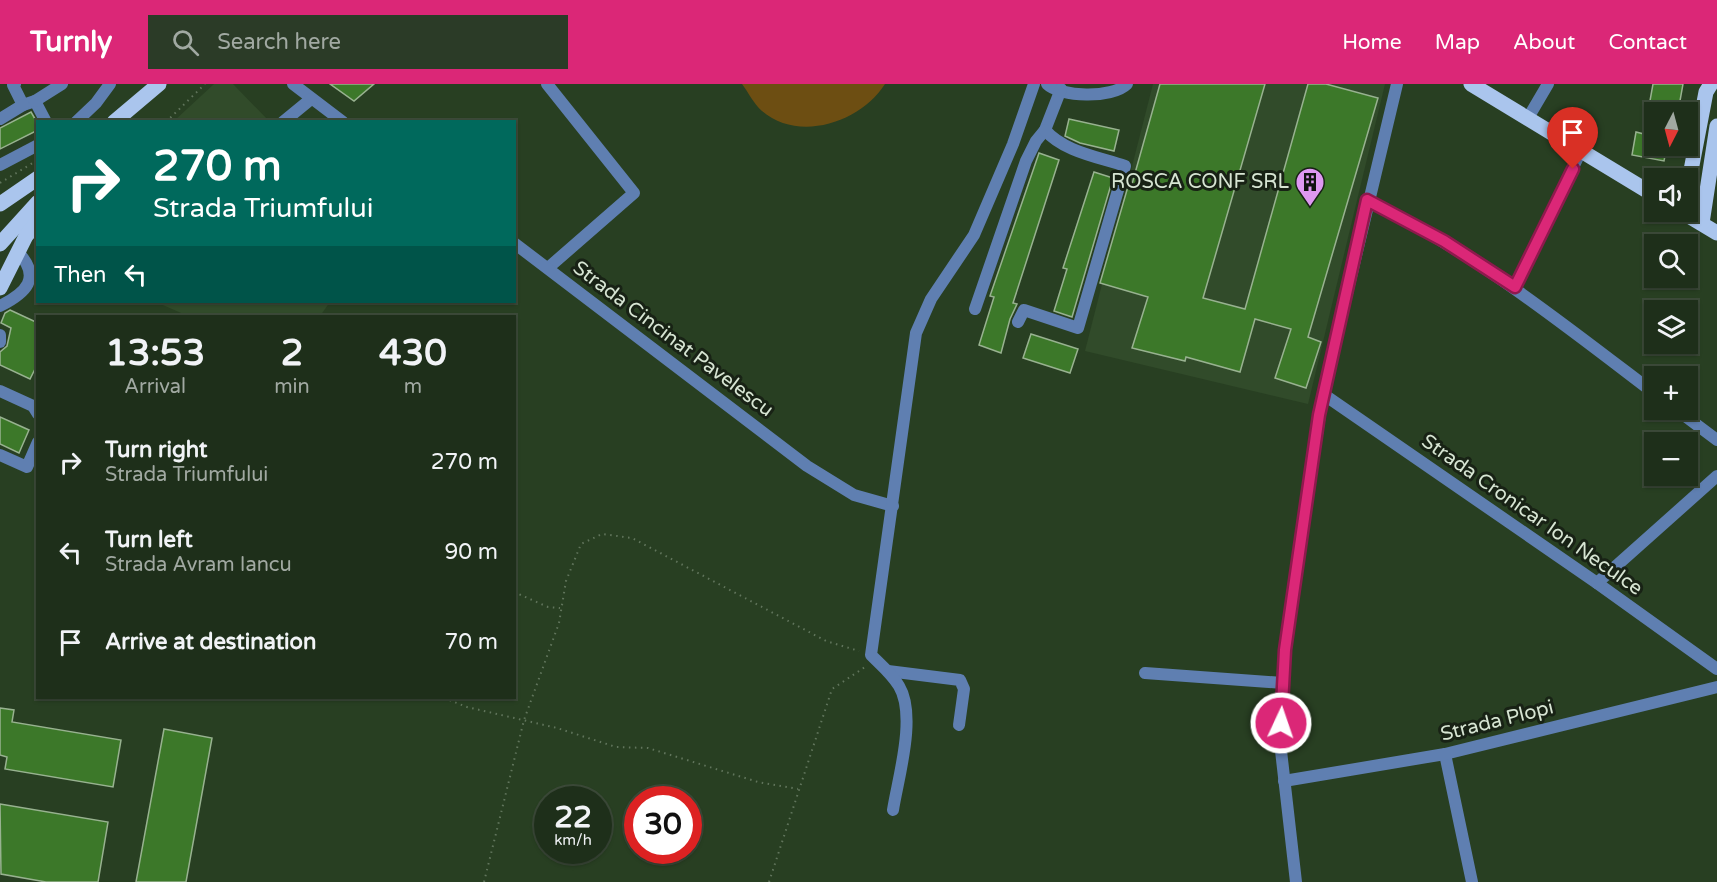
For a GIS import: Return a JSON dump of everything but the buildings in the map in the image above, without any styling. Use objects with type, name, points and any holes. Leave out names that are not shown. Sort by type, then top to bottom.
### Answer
[{"type":"main road","points":[[118,120],[159,84]]},
{"type":"main road","points":[[1471,84],[1644,189]]},
{"type":"main road","points":[[1691,168],[1706,92],[1711,84]]},
{"type":"main road","points":[[1702,223],[1717,126]]},
{"type":"main road","points":[[0,204],[36,179]]},
{"type":"main road","points":[[0,244],[36,204]]},
{"type":"main road","points":[[1698,221],[1717,233]]},
{"type":"main road","points":[[0,288],[18,252],[36,224]]},
{"type":"street","points":[[13,84],[44,120]]},
{"type":"street","points":[[0,119],[62,84]]},
{"type":"street","points":[[77,120],[96,103],[110,84]]},
{"type":"street","points":[[292,84],[340,120]]},
{"type":"street","points":[[547,84],[634,193],[548,268]]},
{"type":"street","points":[[893,810],[906,726],[905,702],[900,687],[888,671],[871,655],[916,333],[931,299],[974,235],[1013,144],[1042,84],[1098,96],[1114,92],[1127,84]]},
{"type":"street","points":[[1296,882],[1280,742],[1285,650],[1323,394],[1367,200],[1397,84]]},
{"type":"street","points":[[1528,118],[1548,84]]},
{"type":"street","points":[[975,309],[1026,161],[1036,141],[1045,130],[1061,89]]},
{"type":"street","points":[[285,120],[311,99]]},
{"type":"street","points":[[1018,322],[1024,310],[1078,328],[1125,166],[1064,145],[1052,138],[1045,130]]},
{"type":"street","points":[[0,165],[36,146]]},
{"type":"street","points":[[1515,287],[1581,151]]},
{"type":"street","points":[[1367,200],[1444,241],[1515,287],[1644,385]]},
{"type":"street","name":"Strada Cincinat Pavelescu","points":[[516,244],[807,466],[854,495],[893,506]]},
{"type":"street","points":[[0,306],[19,297],[27,287],[30,274],[27,262],[18,252]]},
{"type":"street","points":[[0,335],[0,342]]},
{"type":"street","points":[[0,391],[33,406],[36,411]]},
{"type":"street","name":"Strada Cronicar Ion Neculce","points":[[1323,394],[1597,583],[1717,669]]},
{"type":"street","points":[[1690,420],[1717,440]]},
{"type":"street","points":[[0,455],[27,467],[36,447]]},
{"type":"street","points":[[1597,583],[1717,476]]},
{"type":"street","points":[[888,671],[960,680],[964,689],[959,725]]},
{"type":"street","points":[[1145,673],[1283,684]]},
{"type":"street","name":"Strada Plopi","points":[[1284,781],[1445,754],[1717,687]]},
{"type":"street","points":[[1445,754],[1472,882]]},
{"type":"path","points":[[167,120],[205,84]]},
{"type":"path","points":[[0,183],[36,161]]},
{"type":"path","points":[[483,882],[524,720],[559,623],[566,581],[581,544],[602,534],[632,538],[826,641],[871,655],[864,669],[832,688],[769,882]]},
{"type":"path","points":[[516,593],[548,607],[560,608]]},
{"type":"path","points":[[447,699],[467,707],[524,720],[616,747],[648,748],[758,782],[799,789]]},
{"type":"shaded area","points":[[214,84],[233,84],[268,120],[175,120]]},
{"type":"shaded area","points":[[742,84],[885,84],[861,109],[845,118],[811,127],[793,126],[777,121],[759,108]]},
{"type":"shaded area","points":[[1153,84],[1385,84],[1308,404],[1085,351]]},
{"type":"shaded area","points":[[158,303],[329,303],[321,315],[186,315]]},
{"type":"place","name":"ROSCA CONF SRL","points":[[1310,208]]},
{"type":"route","points":[[1281,723],[1285,650],[1319,415],[1367,200],[1444,241],[1515,287],[1573,169]]}]
